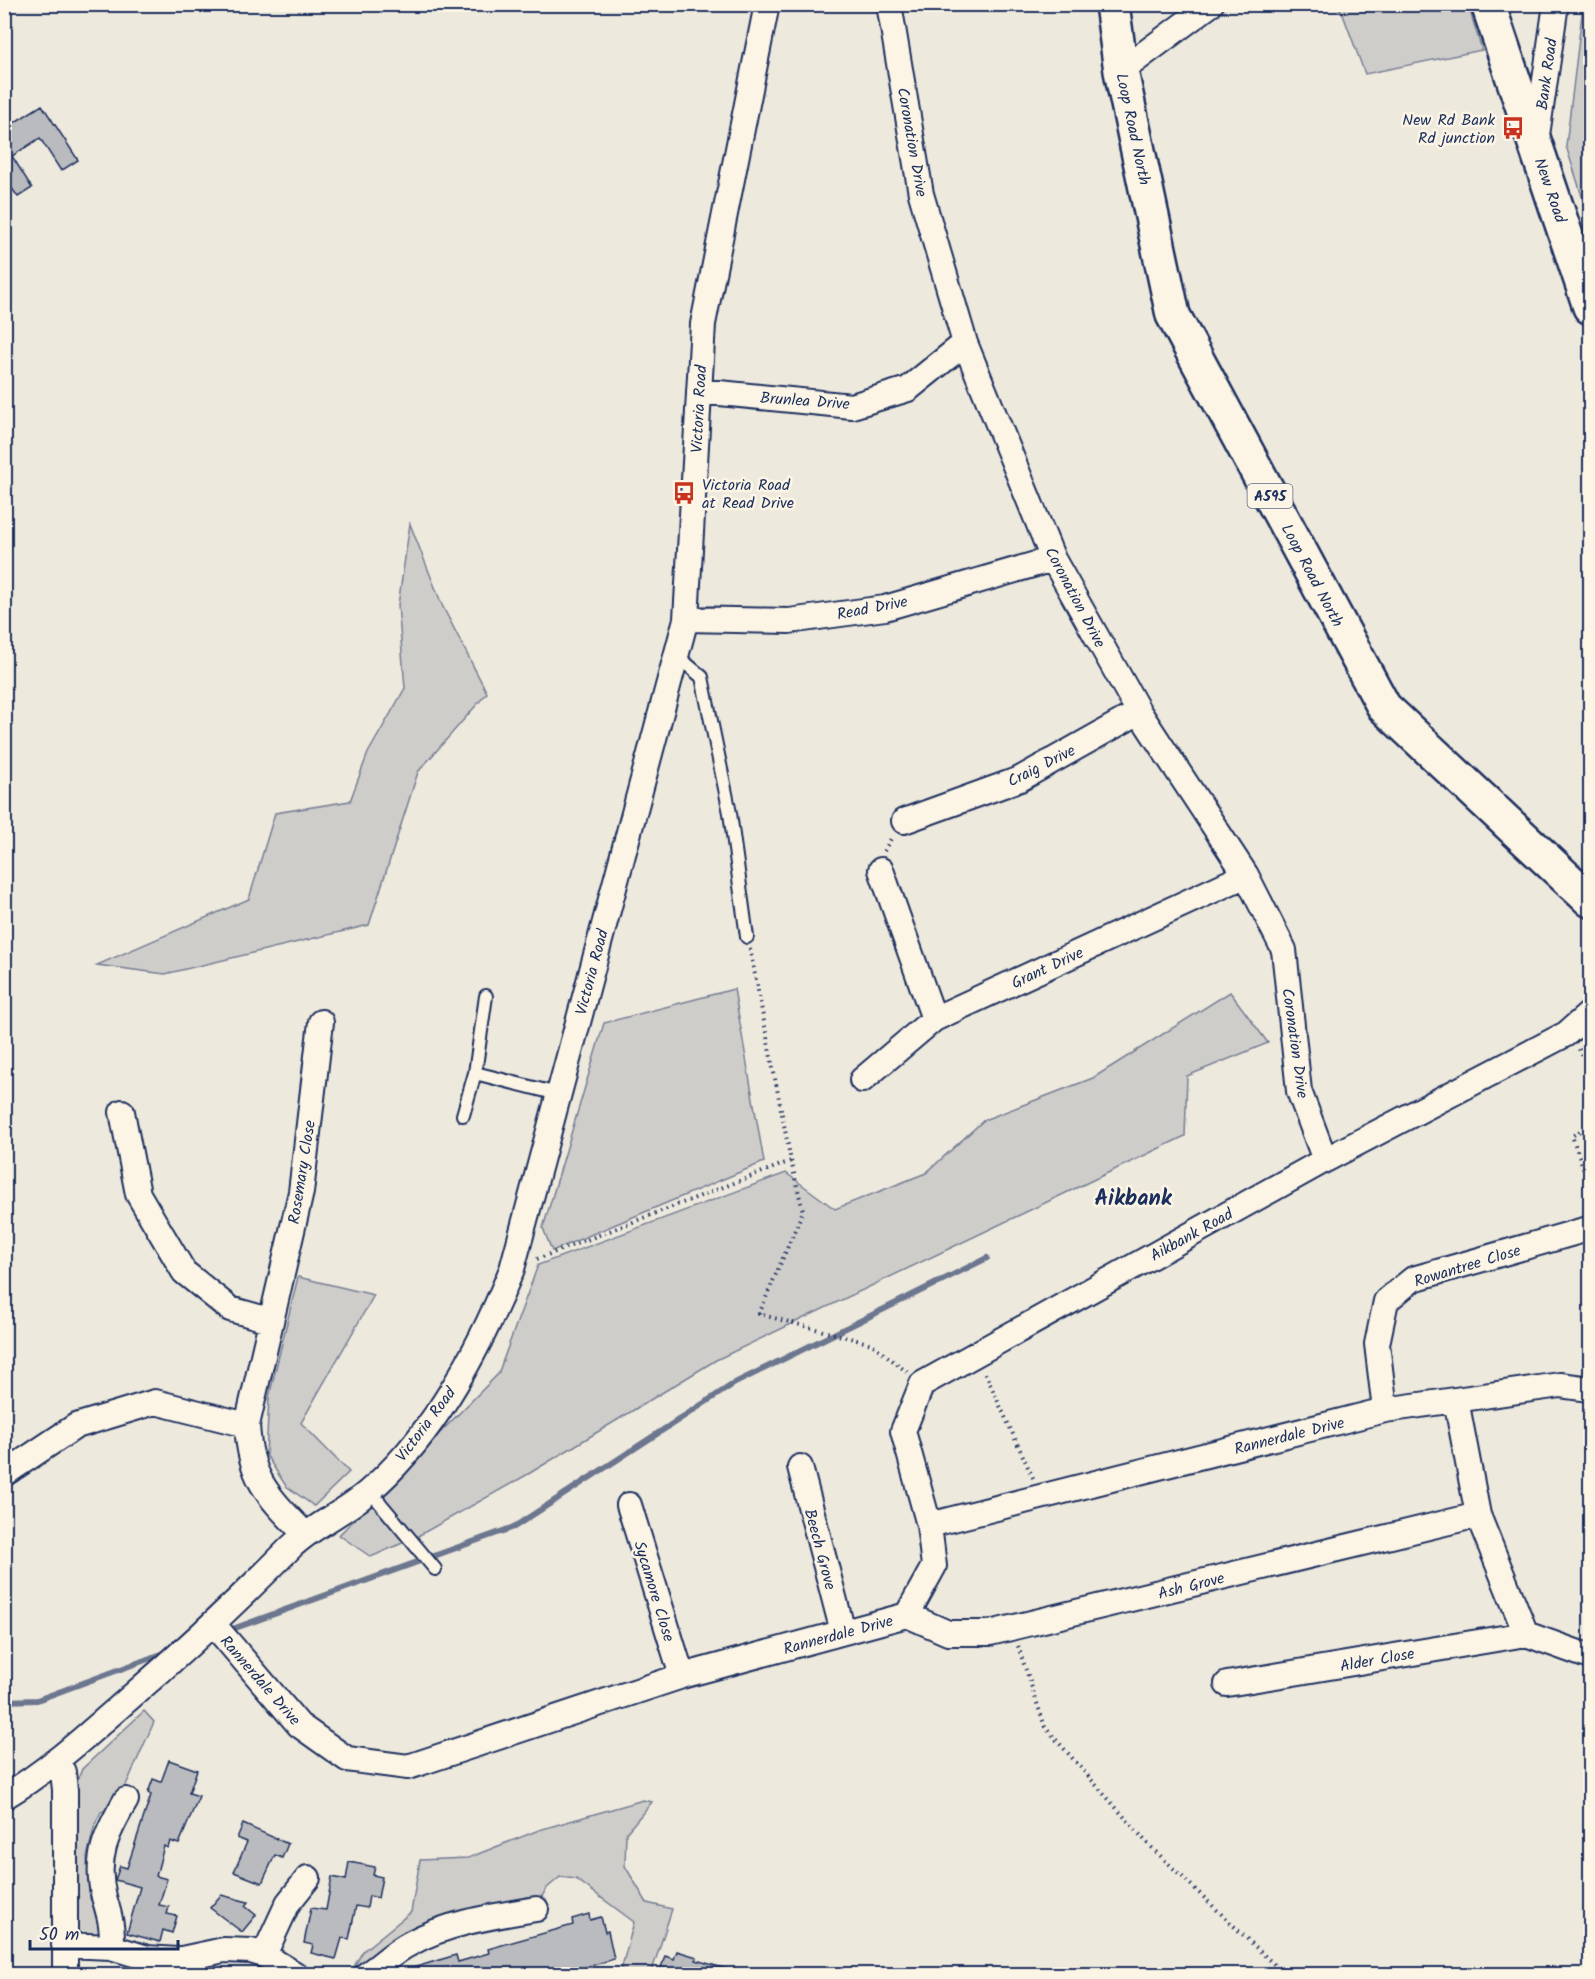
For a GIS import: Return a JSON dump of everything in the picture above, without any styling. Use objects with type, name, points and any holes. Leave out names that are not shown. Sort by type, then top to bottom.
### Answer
[{"type":"main road","name":"Loop Road North","points":[[1112,4],[1121,71],[1173,315],[1384,707],[1590,900]]},
{"type":"main road","name":"New Road","points":[[1488,4],[1590,307]]},
{"type":"street","name":"Victoria Road","points":[[4,1797],[57,1762],[214,1625],[305,1534],[344,1512],[369,1491],[438,1412],[469,1361],[495,1311],[512,1269],[686,619],[703,324],[767,4]]},
{"type":"street","name":"Coronation Drive","points":[[889,4],[921,194],[965,343],[1053,559],[1139,712],[1246,875],[1284,950],[1299,1091],[1325,1160]]},
{"type":"street","points":[[1121,71],[1211,4]]},
{"type":"street","name":"Bank Road","points":[[1536,144],[1556,4]]},
{"type":"street","name":"Brunlea Drive","points":[[699,391],[852,406],[908,389],[965,343]]},
{"type":"street","name":"Read Drive","points":[[686,619],[789,621],[885,608],[1053,559]]},
{"type":"street","name":"Craig Drive","points":[[904,820],[1020,779],[1139,712]]},
{"type":"street","points":[[881,870],[934,1019]]},
{"type":"street","name":"Grant Drive","points":[[862,1080],[934,1019],[1246,875]]},
{"type":"street","name":"Aikbank Road","points":[[922,1384],[1325,1160],[1566,1034],[1590,1013]]},
{"type":"street","name":"Rosemary Close","points":[[305,1534],[270,1498],[249,1456],[247,1425],[269,1320],[301,1192],[321,1022]]},
{"type":"street","points":[[122,1112],[138,1194],[184,1272],[230,1309],[269,1320]]},
{"type":"street","name":"Rowantree Close","points":[[1385,1410],[1377,1344],[1386,1301],[1413,1279],[1584,1230],[1590,1231]]},
{"type":"street","points":[[922,1384],[903,1431],[929,1525]]},
{"type":"street","name":"Rannerdale Drive","points":[[214,1625],[299,1725],[347,1759],[408,1767],[682,1676],[907,1615],[934,1566],[929,1525],[1385,1410],[1560,1385],[1590,1389]]},
{"type":"street","points":[[1456,1400],[1478,1515],[1526,1634]]},
{"type":"street","points":[[4,1474],[76,1426],[155,1402],[247,1425]]},
{"type":"street","name":"Beech Grove","points":[[800,1467],[843,1632]]},
{"type":"street","name":"Sycamore Close","points":[[629,1505],[682,1676]]},
{"type":"street","name":"Ash Grove","points":[[907,1615],[948,1633],[990,1633],[1478,1515]]},
{"type":"street","name":"Alder Close","points":[[1227,1684],[1526,1634],[1590,1657]]},
{"type":"street","points":[[57,1762],[63,1772],[65,1790],[65,1974]]},
{"type":"street","points":[[111,1947],[112,1928],[101,1874],[101,1858],[104,1840],[126,1800]]},
{"type":"street","points":[[264,1954],[288,1903],[308,1878]]},
{"type":"street","points":[[367,1974],[393,1953],[412,1942],[454,1926],[536,1909]]},
{"type":"street","points":[[64,1945],[111,1947],[147,1958],[177,1960],[224,1950],[264,1954],[295,1974]]},
{"type":"lane","points":[[677,656],[702,677],[730,813],[747,937]]},
{"type":"lane","points":[[463,1115],[475,1073],[486,996]]},
{"type":"lane","points":[[475,1073],[558,1094]]},
{"type":"lane","points":[[369,1491],[435,1569]]},
{"type":"path","points":[[881,870],[885,846],[904,820]]},
{"type":"path","points":[[747,937],[791,1161],[804,1210],[759,1314],[872,1344],[922,1384]]},
{"type":"path","points":[[1590,1125],[1572,1136],[1590,1186]]},
{"type":"path","points":[[512,1269],[791,1161]]},
{"type":"path","points":[[976,1353],[1042,1498]]},
{"type":"path","points":[[1012,1628],[1045,1727],[1149,1845],[1284,1974]]},
{"type":"shaded area","points":[[1335,5],[1468,5],[1482,50],[1365,74],[1342,12]]},
{"type":"shaded area","points":[[1583,5],[1590,45],[1590,221],[1566,146]]},
{"type":"shaded area","points":[[410,524],[442,605],[487,693],[418,772],[369,925],[165,974],[97,965],[249,899],[275,813],[350,801],[368,753],[405,688],[398,605]]},
{"type":"shaded area","points":[[734,989],[764,1162],[552,1251],[543,1228],[604,1023]]},
{"type":"shaded area","points":[[1230,992],[1268,1043],[1187,1076],[1185,1136],[716,1360],[530,1473],[416,1537],[371,1557],[339,1535],[498,1374],[538,1265],[786,1173],[835,1209],[926,1173],[984,1120],[1093,1078]]},
{"type":"shaded area","points":[[298,1277],[374,1295],[301,1423],[349,1472],[314,1506],[286,1486],[266,1455],[269,1397]]},
{"type":"shaded area","points":[[144,1711],[154,1722],[123,1792],[113,1807],[101,1812],[95,1824],[87,1857],[90,1899],[101,1912],[104,1927],[99,1936],[80,1935],[76,1930],[77,1782],[82,1769]]},
{"type":"shaded area","points":[[643,1800],[652,1802],[626,1833],[625,1866],[647,1903],[672,1909],[651,1974],[620,1974],[634,1922],[576,1879],[560,1877],[547,1888],[541,1898],[352,1970],[363,1951],[411,1912],[420,1860],[468,1858],[539,1830]]},
{"type":"building","points":[[42,105],[78,160],[61,171],[40,138],[12,156],[32,188],[18,197],[4,177],[4,129]]},
{"type":"building","points":[[169,1760],[197,1770],[189,1793],[199,1796],[179,1844],[170,1841],[168,1848],[164,1846],[156,1876],[167,1879],[159,1905],[169,1907],[167,1914],[177,1916],[172,1933],[163,1930],[160,1942],[127,1933],[140,1887],[115,1880],[120,1866],[127,1868],[151,1795],[148,1793],[153,1779],[161,1782]]},
{"type":"building","points":[[243,1824],[288,1844],[282,1858],[275,1855],[262,1883],[234,1872],[247,1842],[237,1838]]},
{"type":"building","points":[[349,1862],[375,1867],[373,1875],[382,1877],[378,1898],[369,1896],[367,1908],[356,1906],[349,1939],[342,1938],[336,1959],[311,1953],[313,1945],[304,1943],[311,1908],[326,1910],[332,1877],[346,1880]]},
{"type":"building","points":[[221,1895],[248,1902],[245,1906],[256,1915],[242,1932],[210,1908]]},
{"type":"building","points":[[589,1914],[590,1920],[601,1917],[605,1932],[608,1931],[614,1959],[569,1972],[570,1974],[406,1974],[406,1970],[456,1955],[458,1962],[489,1953],[488,1949],[573,1925],[572,1919]]},
{"type":"building","points":[[677,1951],[697,1957],[696,1960],[730,1970],[729,1974],[659,1974],[665,1956],[674,1959]]},
{"type":"waterway","points":[[227,1631],[514,1527],[735,1383],[987,1258]]},
{"type":"waterway","points":[[4,1701],[37,1700],[167,1652]]},
{"type":"place","name":"New Rd Bank Rd junction","points":[[1513,128]]},
{"type":"place","name":"Victoria Road at Read Drive","points":[[684,493]]},
{"type":"district","name":"Aikbank","points":[[1133,1197]]}]
